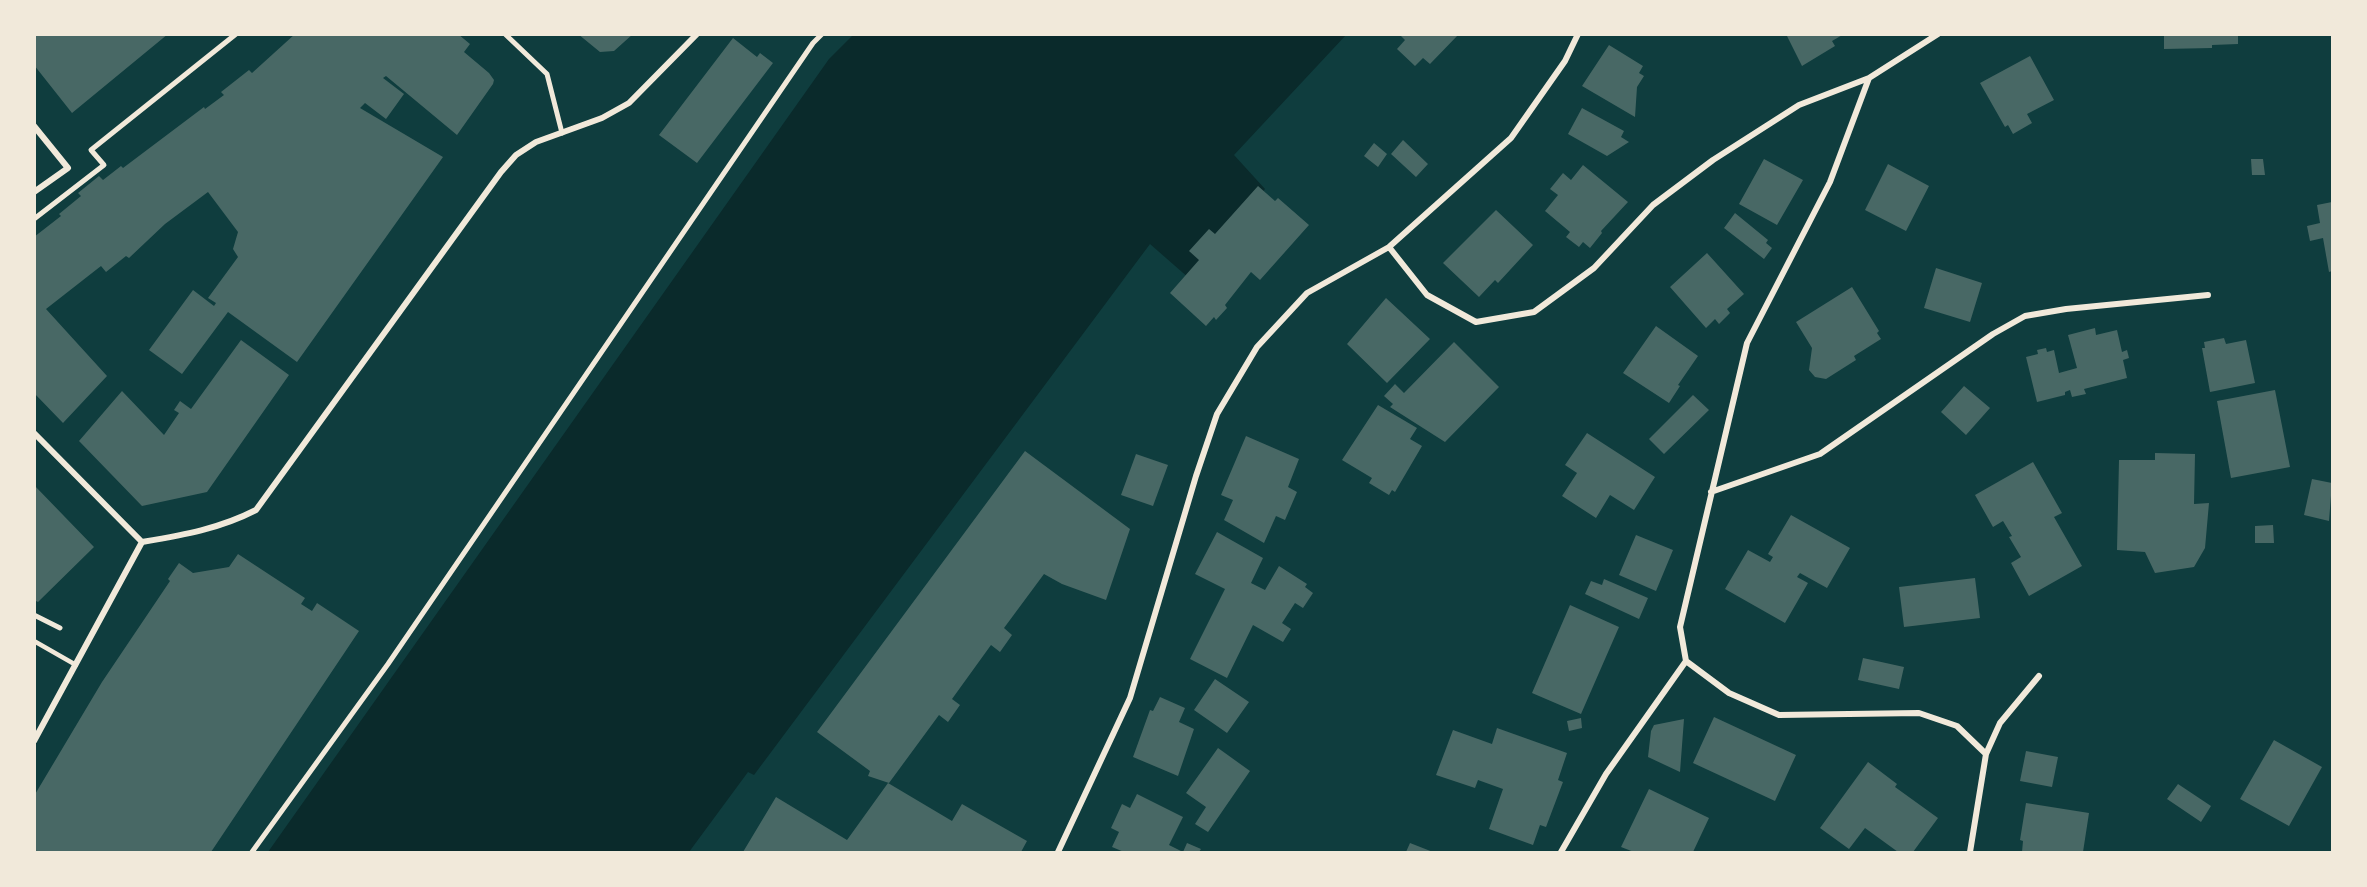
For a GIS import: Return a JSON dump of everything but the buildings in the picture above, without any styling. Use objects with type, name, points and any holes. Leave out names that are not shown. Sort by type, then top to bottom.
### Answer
[{"type":"street","points":[[34,219],[104,165],[91,150],[236,34]]},
{"type":"street","points":[[506,34],[547,74],[562,133]]},
{"type":"street","points":[[142,542],[200,532],[232,523],[256,510],[501,172],[516,155],[562,133],[602,118],[629,102],[698,34]]},
{"type":"street","points":[[252,852],[388,664],[813,43],[822,34]]},
{"type":"street","points":[[1058,852],[1130,698],[1196,476],[1217,414],[1257,347],[1307,293],[1389,247],[1511,138],[1565,61],[1578,34]]},
{"type":"street","points":[[1389,247],[1427,295],[1476,322],[1534,312],[1594,267],[1653,205],[1713,160],[1799,105],[1869,78],[1938,34]]},
{"type":"street","points":[[1869,78],[1830,182],[1747,343],[1680,627],[1686,661],[1729,693],[1779,715],[1919,712],[1957,726],[1986,754]]},
{"type":"street","points":[[34,126],[68,168],[34,192]]},
{"type":"street","points":[[1711,492],[1820,454],[1993,334],[2025,316],[2066,309],[2208,295]]},
{"type":"street","points":[[34,433],[142,542]]},
{"type":"street","points":[[34,741],[142,542]]},
{"type":"street","points":[[34,615],[60,628]]},
{"type":"street","points":[[1561,852],[1606,774],[1686,661]]},
{"type":"street","points":[[1971,852],[1986,754],[2000,723],[2038,676]]},
{"type":"lane","points":[[34,641],[76,665]]},
{"type":"water","points":[[853,35],[1346,35],[1234,155],[1265,189],[1190,279],[1150,244],[754,775],[748,772],[689,852],[268,852],[829,59]]}]
